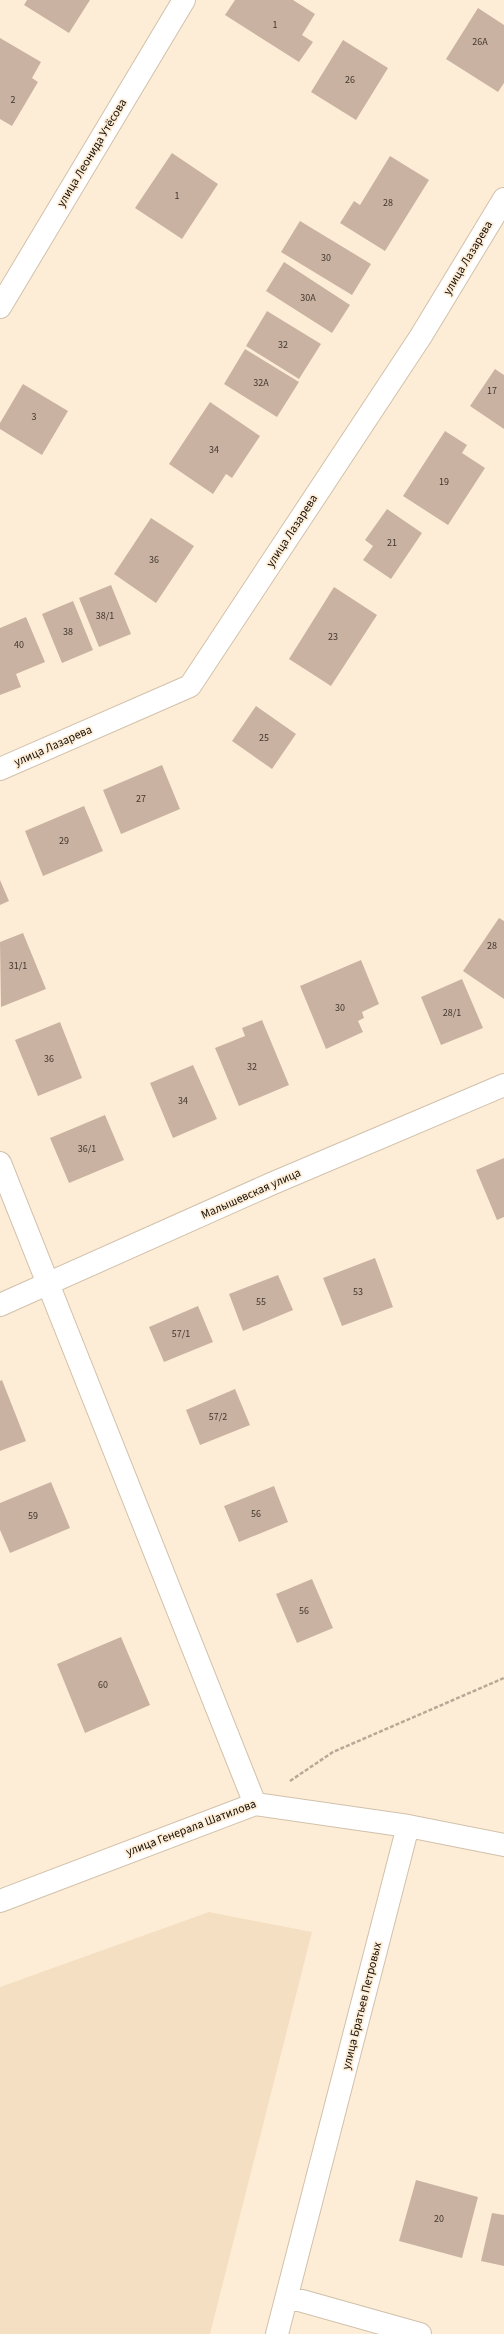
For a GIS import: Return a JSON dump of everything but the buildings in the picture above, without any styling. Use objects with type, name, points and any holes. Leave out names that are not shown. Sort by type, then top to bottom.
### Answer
[{"type":"street","name":"улица Леонида Утёсова","points":[[0,307],[184,0]]},
{"type":"street","name":"улица Лазарева","points":[[0,769],[190,686],[421,336],[504,199]]},
{"type":"street","name":"Малышевская улица","points":[[0,1305],[49,1285],[271,1184],[504,1085]]},
{"type":"street","points":[[0,1163],[255,1804],[408,1826],[504,1845]]},
{"type":"street","name":"улица Генерала Шатилова","points":[[0,1901],[255,1804]]},
{"type":"street","name":"улица Братьев Петровых","points":[[277,2334],[288,2297],[408,1826]]},
{"type":"street","points":[[288,2297],[420,2334]]},
{"type":"path","name":"улица Генерала Шатилова","points":[[255,1804],[333,1752],[504,1678]]},
{"type":"shaded area","points":[[209,1912],[312,1932],[210,2334],[0,2334],[0,1987]]}]
